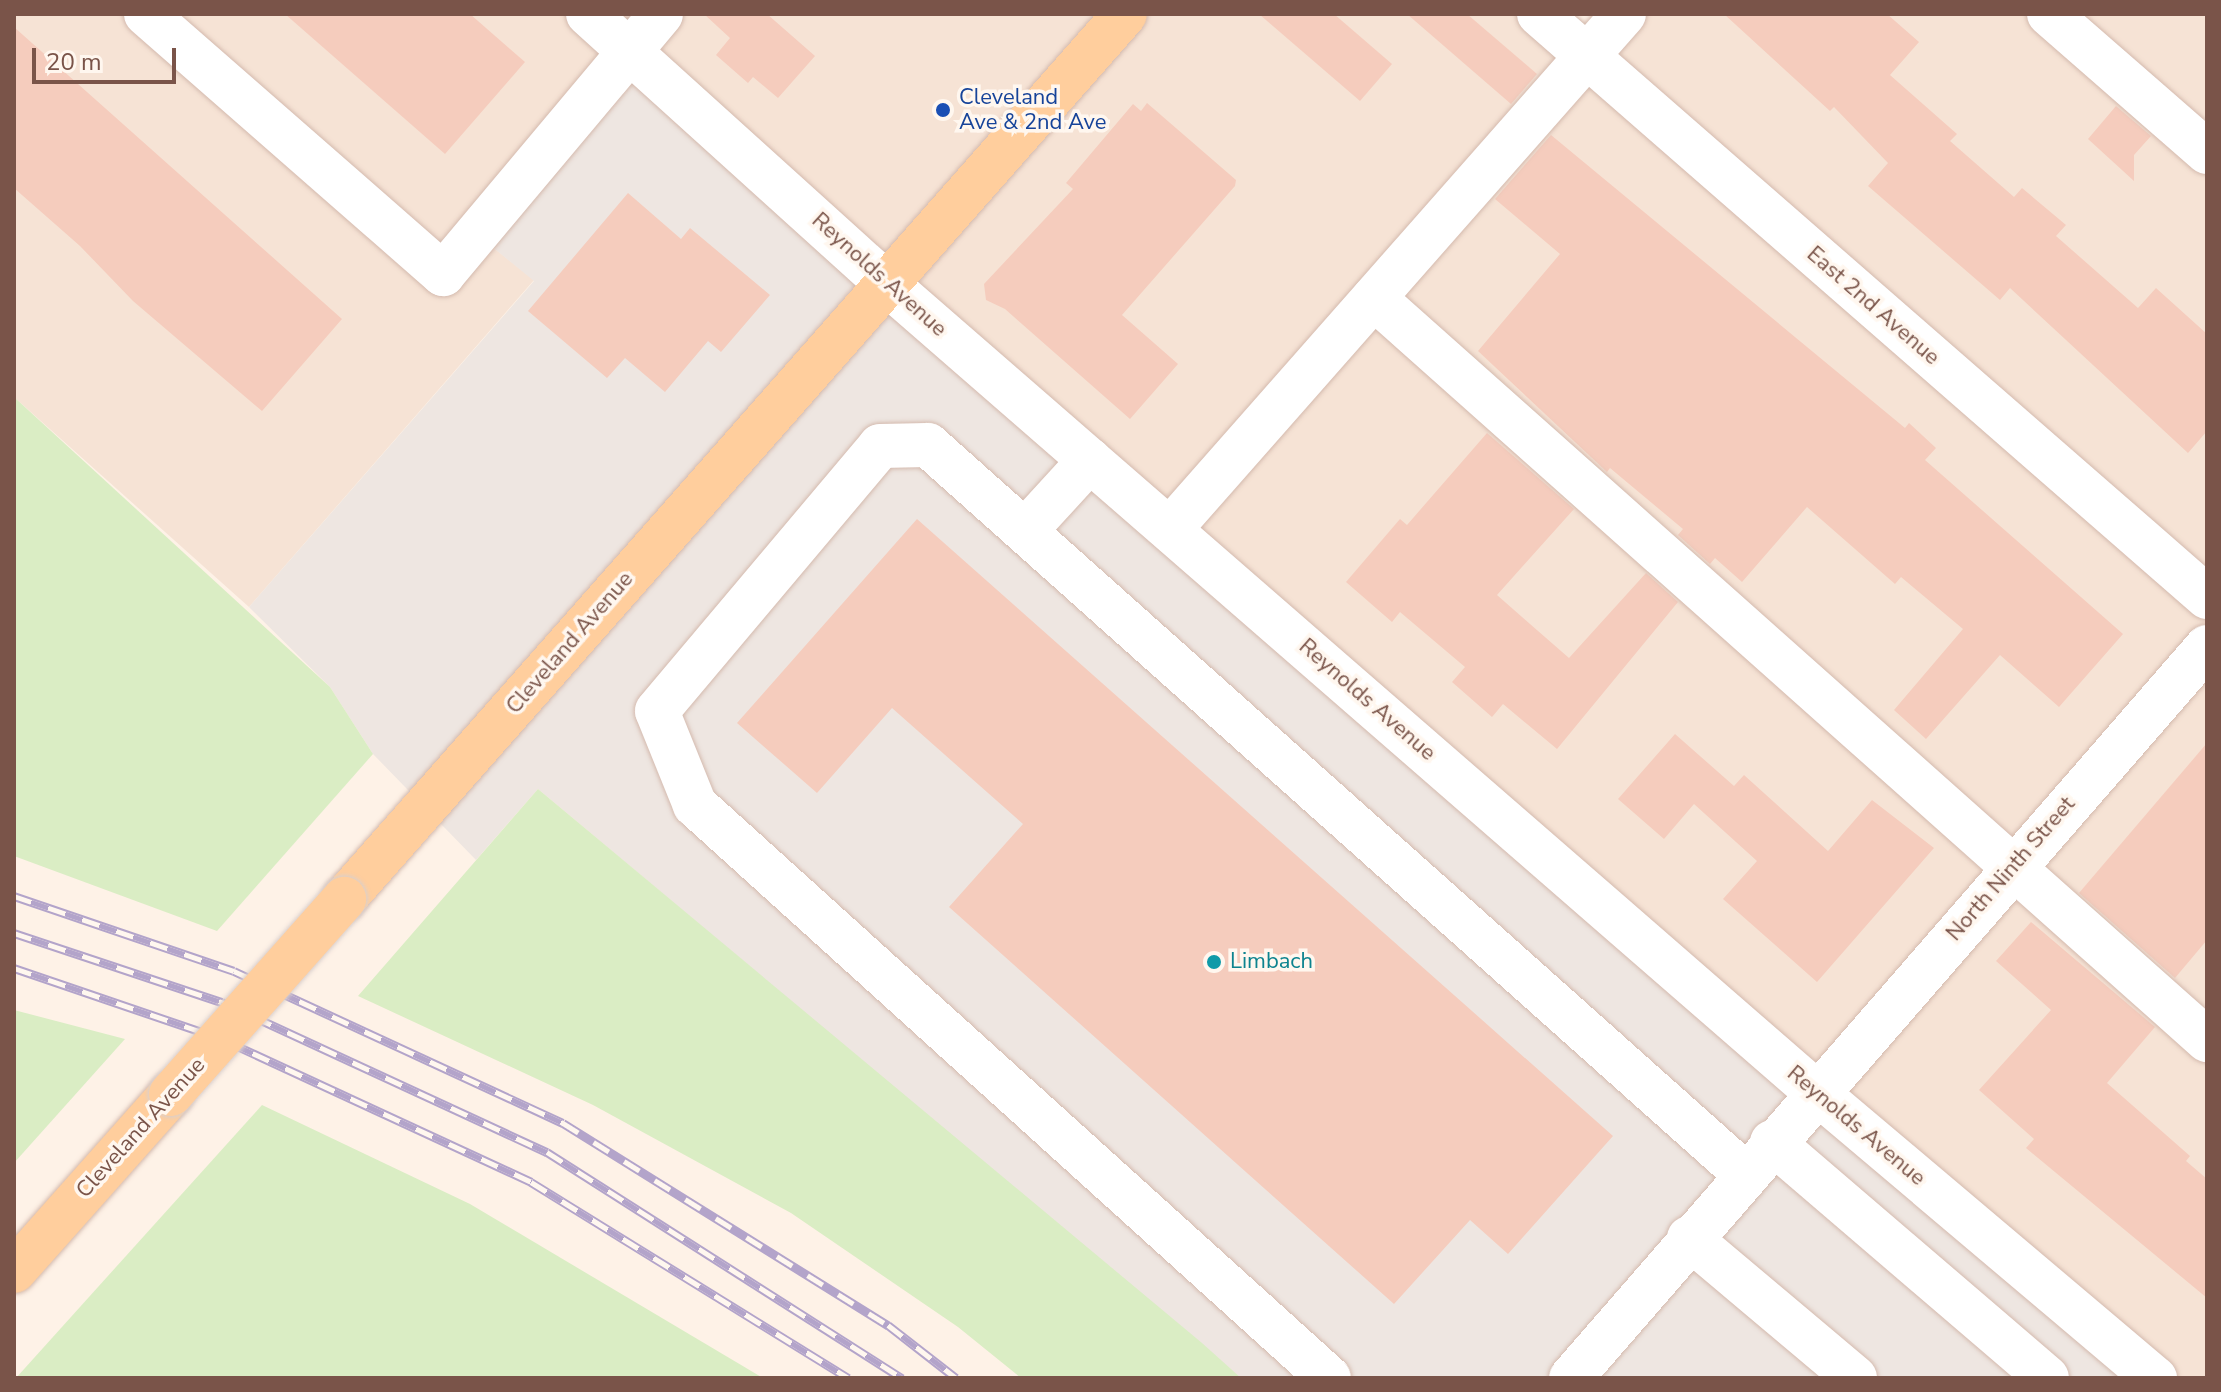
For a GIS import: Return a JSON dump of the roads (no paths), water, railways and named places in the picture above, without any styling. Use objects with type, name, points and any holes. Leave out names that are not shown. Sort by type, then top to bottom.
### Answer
[{"type":"main road","name":"Cleveland Avenue","points":[[14,1271],[1125,14]]},
{"type":"street","points":[[146,14],[443,274],[661,14]]},
{"type":"street","name":"Reynolds Avenue","points":[[588,14],[887,284],[1816,1092],[2155,1378]]},
{"type":"street","name":"East 2nd Avenue","points":[[1539,14],[2207,597]]},
{"type":"street","points":[[1171,528],[1624,14]]},
{"type":"street","points":[[2049,14],[2207,152]]},
{"type":"street","points":[[1374,298],[2207,1040]]},
{"type":"street","points":[[1329,1378],[695,805],[657,711],[880,446],[928,445],[1758,1158],[2047,1378]]},
{"type":"street","points":[[1025,531],[1090,460]]},
{"type":"street","name":"North Ninth Street","points":[[1571,1378],[1758,1158],[2207,647]]},
{"type":"street","points":[[1689,1238],[1855,1378]]},
{"type":"railway","points":[[14,896],[234,971],[563,1123],[888,1325],[956,1378]]},
{"type":"railway","points":[[14,933],[222,1002],[547,1152],[902,1378]]},
{"type":"railway","points":[[14,968],[220,1038],[531,1182],[848,1378]]},
{"type":"place","name":"Cleveland Ave & 2nd Ave","points":[[943,110]]},
{"type":"place","name":"Limbach","points":[[1214,962]]}]
